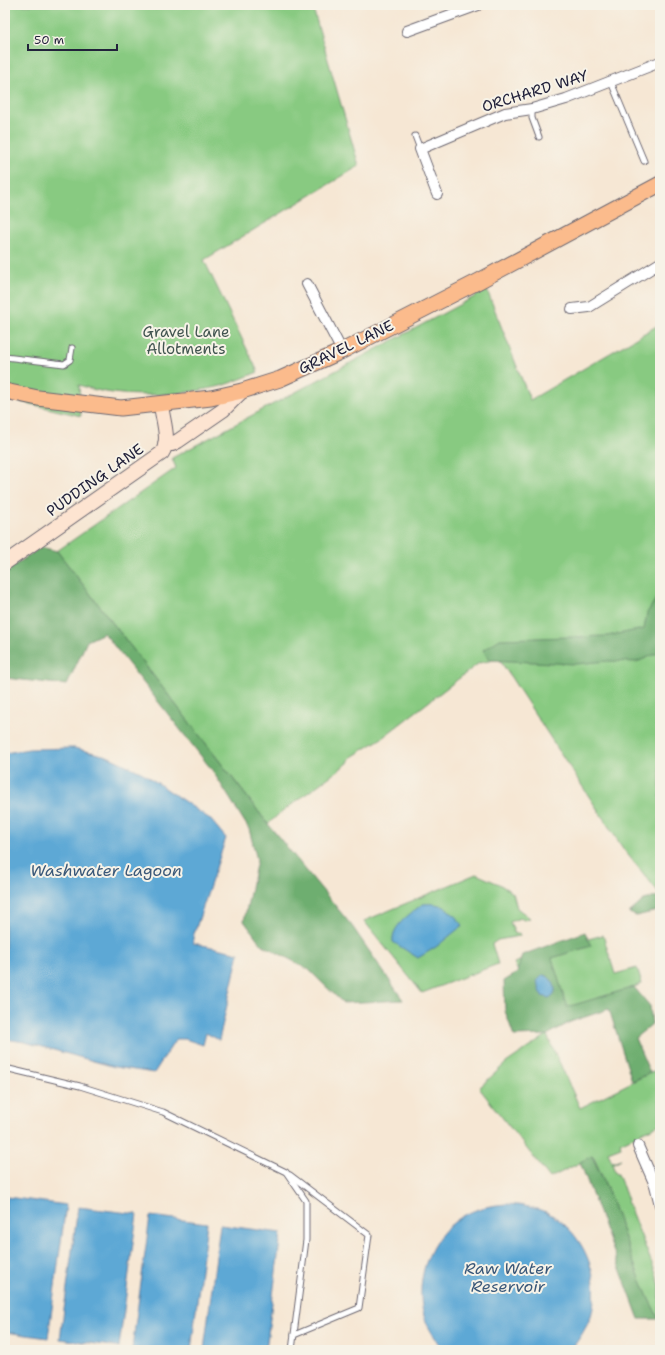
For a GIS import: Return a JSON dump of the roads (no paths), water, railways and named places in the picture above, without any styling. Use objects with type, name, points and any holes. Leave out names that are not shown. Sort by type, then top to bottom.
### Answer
[{"type":"main road","name":"GRAVEL LANE","points":[[5,391],[38,398],[121,408],[211,398],[242,392],[280,379],[342,351],[659,186]]},
{"type":"street","points":[[407,31],[478,5]]},
{"type":"street","name":"ORCHARD WAY","points":[[420,149],[506,113],[532,109],[566,99],[660,62]]},
{"type":"street","points":[[420,149],[437,194]]},
{"type":"street","points":[[572,309],[589,307],[660,263]]},
{"type":"street","points":[[306,284],[342,351]]},
{"type":"street","points":[[165,444],[178,441],[223,410],[242,392]]},
{"type":"street","name":"PUDDING LANE","points":[[5,563],[156,459],[164,449],[165,444],[161,404]]},
{"type":"street","points":[[638,1146],[656,1185],[660,1205]]},
{"type":"lane","points":[[611,82],[644,161]]},
{"type":"lane","points":[[532,109],[532,118],[539,138]]},
{"type":"lane","points":[[415,136],[420,149]]},
{"type":"lane","points":[[5,357],[64,364],[70,360],[72,348]]},
{"type":"lane","points":[[5,1068],[80,1086],[163,1112],[286,1172],[369,1235],[359,1308],[294,1335]]},
{"type":"lane","points":[[286,1172],[306,1201],[306,1240],[292,1350]]},
{"type":"water","name":"Washwater Lagoon","points":[[74,748],[107,756],[143,773],[210,819],[226,838],[193,937],[193,943],[239,953],[219,1040],[206,1033],[203,1045],[185,1039],[176,1039],[154,1073],[115,1067],[25,1042],[5,1039],[5,753],[29,749]]},
{"type":"water","points":[[423,904],[437,904],[446,908],[463,925],[436,947],[418,958],[393,942],[393,936],[398,925]]},
{"type":"water","points":[[543,975],[550,978],[555,987],[554,993],[549,998],[542,996],[537,981]]},
{"type":"water","points":[[7,1197],[66,1205],[48,1338],[5,1332],[5,1210]]},
{"type":"water","name":"Raw Water Reservoir","points":[[507,1204],[526,1206],[541,1210],[559,1220],[570,1230],[580,1243],[587,1256],[592,1271],[594,1301],[589,1321],[571,1350],[444,1350],[432,1334],[426,1321],[421,1301],[421,1286],[428,1256],[436,1243],[445,1231],[456,1221],[469,1213],[478,1209]]},
{"type":"water","points":[[78,1207],[137,1214],[119,1347],[60,1339]]},
{"type":"water","points":[[150,1216],[207,1223],[191,1350],[132,1349]]},
{"type":"water","points":[[220,1225],[281,1233],[266,1350],[204,1350]]},
{"type":"park label","name":"Gravel Lane Allotments","points":[[186,340]]}]
